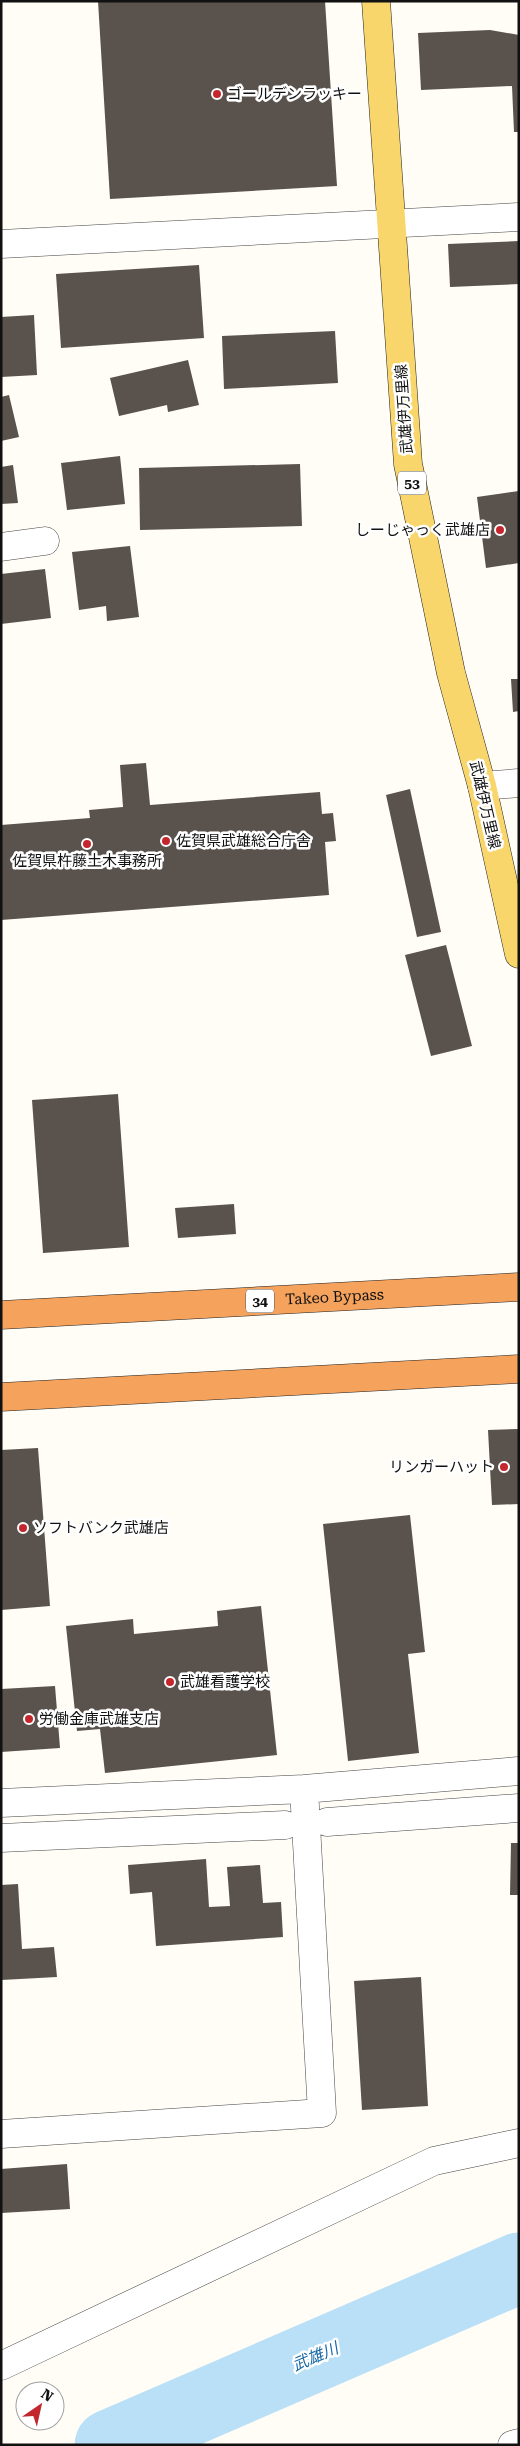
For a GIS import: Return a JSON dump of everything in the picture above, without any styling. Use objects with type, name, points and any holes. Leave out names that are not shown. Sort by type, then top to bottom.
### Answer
[{"type":"highway","name":"Takeo Bypass","points":[[1,1316],[519,1287]]},
{"type":"highway","points":[[1,1397],[519,1369]]},
{"type":"main road","name":"武雄伊万里線","points":[[376,1],[408,464],[451,673],[482,786],[519,954]]},
{"type":"street","points":[[1,244],[519,217]]},
{"type":"street","points":[[1,547],[45,541]]},
{"type":"street","points":[[482,786],[519,783]]},
{"type":"street","points":[[1,1803],[304,1789],[519,1771]]},
{"type":"street","points":[[1,2134],[322,2113],[304,1789]]},
{"type":"street","points":[[327,1822],[519,1808]]},
{"type":"street","points":[[1,1838],[285,1825]]},
{"type":"street","points":[[1,2366],[434,2161],[519,2143]]},
{"type":"street","points":[[512,2445],[519,2443]]},
{"type":"building","name":"ゴールデンラッキー","points":[[98,1],[325,1],[337,186],[110,199]]},
{"type":"building","points":[[490,30],[519,35],[519,132],[514,132],[512,86],[421,90],[418,33]]},
{"type":"building","points":[[519,241],[519,284],[450,287],[448,244]]},
{"type":"building","points":[[199,265],[204,338],[61,348],[56,274]]},
{"type":"building","points":[[34,315],[37,375],[1,377],[1,317]]},
{"type":"building","points":[[335,331],[338,383],[224,389],[222,336]]},
{"type":"building","points":[[188,360],[199,405],[168,412],[167,405],[119,416],[110,378]]},
{"type":"building","points":[[9,395],[19,437],[1,441],[1,397]]},
{"type":"building","points":[[120,456],[125,504],[67,510],[61,463]]},
{"type":"building","points":[[300,464],[302,526],[140,530],[139,468]]},
{"type":"building","points":[[13,465],[18,503],[1,504],[1,467]]},
{"type":"building","name":"しーじゃっく武雄店","points":[[519,491],[519,563],[486,568],[477,497]]},
{"type":"building","points":[[130,546],[139,617],[107,621],[106,606],[79,610],[72,552]]},
{"type":"building","points":[[45,569],[51,618],[1,624],[1,574]]},
{"type":"building","points":[[511,679],[519,679],[519,711],[513,712]]},
{"type":"building","name":"佐賀県武雄総合庁舎","points":[[146,763],[150,805],[320,792],[322,814],[333,813],[336,841],[325,842],[329,895],[1,920],[1,825],[90,818],[89,810],[123,807],[120,765]]},
{"type":"building","points":[[410,789],[441,932],[417,937],[386,795]]},
{"type":"building","points":[[446,945],[472,1046],[431,1056],[405,955]]},
{"type":"building","points":[[118,1094],[129,1247],[43,1253],[32,1100]]},
{"type":"building","points":[[234,1204],[236,1234],[178,1238],[175,1208]]},
{"type":"building","name":"リンガーハット","points":[[519,1429],[519,1504],[492,1505],[488,1430]]},
{"type":"building","name":"ソフトバンク武雄店","points":[[38,1448],[50,1606],[1,1610],[1,1450]]},
{"type":"building","points":[[410,1515],[425,1652],[408,1654],[419,1753],[348,1761],[323,1524]]},
{"type":"building","name":"武雄看護学校","points":[[261,1606],[277,1755],[105,1773],[100,1729],[77,1731],[66,1626],[133,1619],[134,1634],[218,1626],[217,1611]]},
{"type":"building","name":"労働金庫武雄支店","points":[[55,1686],[60,1748],[1,1752],[1,1689]]},
{"type":"building","points":[[511,1843],[519,1843],[519,1895],[510,1895]]},
{"type":"building","points":[[206,1859],[209,1907],[230,1906],[227,1867],[260,1865],[263,1903],[281,1902],[283,1937],[156,1946],[152,1892],[130,1894],[128,1865]]},
{"type":"building","points":[[18,1884],[22,1949],[54,1947],[57,1977],[1,1980],[1,1885]]},
{"type":"building","points":[[421,1977],[428,2106],[362,2110],[354,1981]]},
{"type":"building","points":[[67,2164],[70,2209],[1,2213],[1,2169]]},
{"type":"waterway","name":"武雄川","points":[[110,2445],[519,2268]]},
{"type":"place","name":"ゴールデンラッキー","points":[[217,94]]},
{"type":"place","name":"しーじゃっく武雄店","points":[[500,530]]},
{"type":"place","name":"佐賀県武雄総合庁舎","points":[[166,841]]},
{"type":"place","name":"佐賀県杵藤土木事務所","points":[[87,844]]},
{"type":"place","name":"リンガーハット","points":[[504,1467]]},
{"type":"place","name":"ソフトバンク武雄店","points":[[23,1528]]},
{"type":"place","name":"武雄看護学校","points":[[170,1682]]},
{"type":"place","name":"労働金庫武雄支店","points":[[29,1719]]}]
